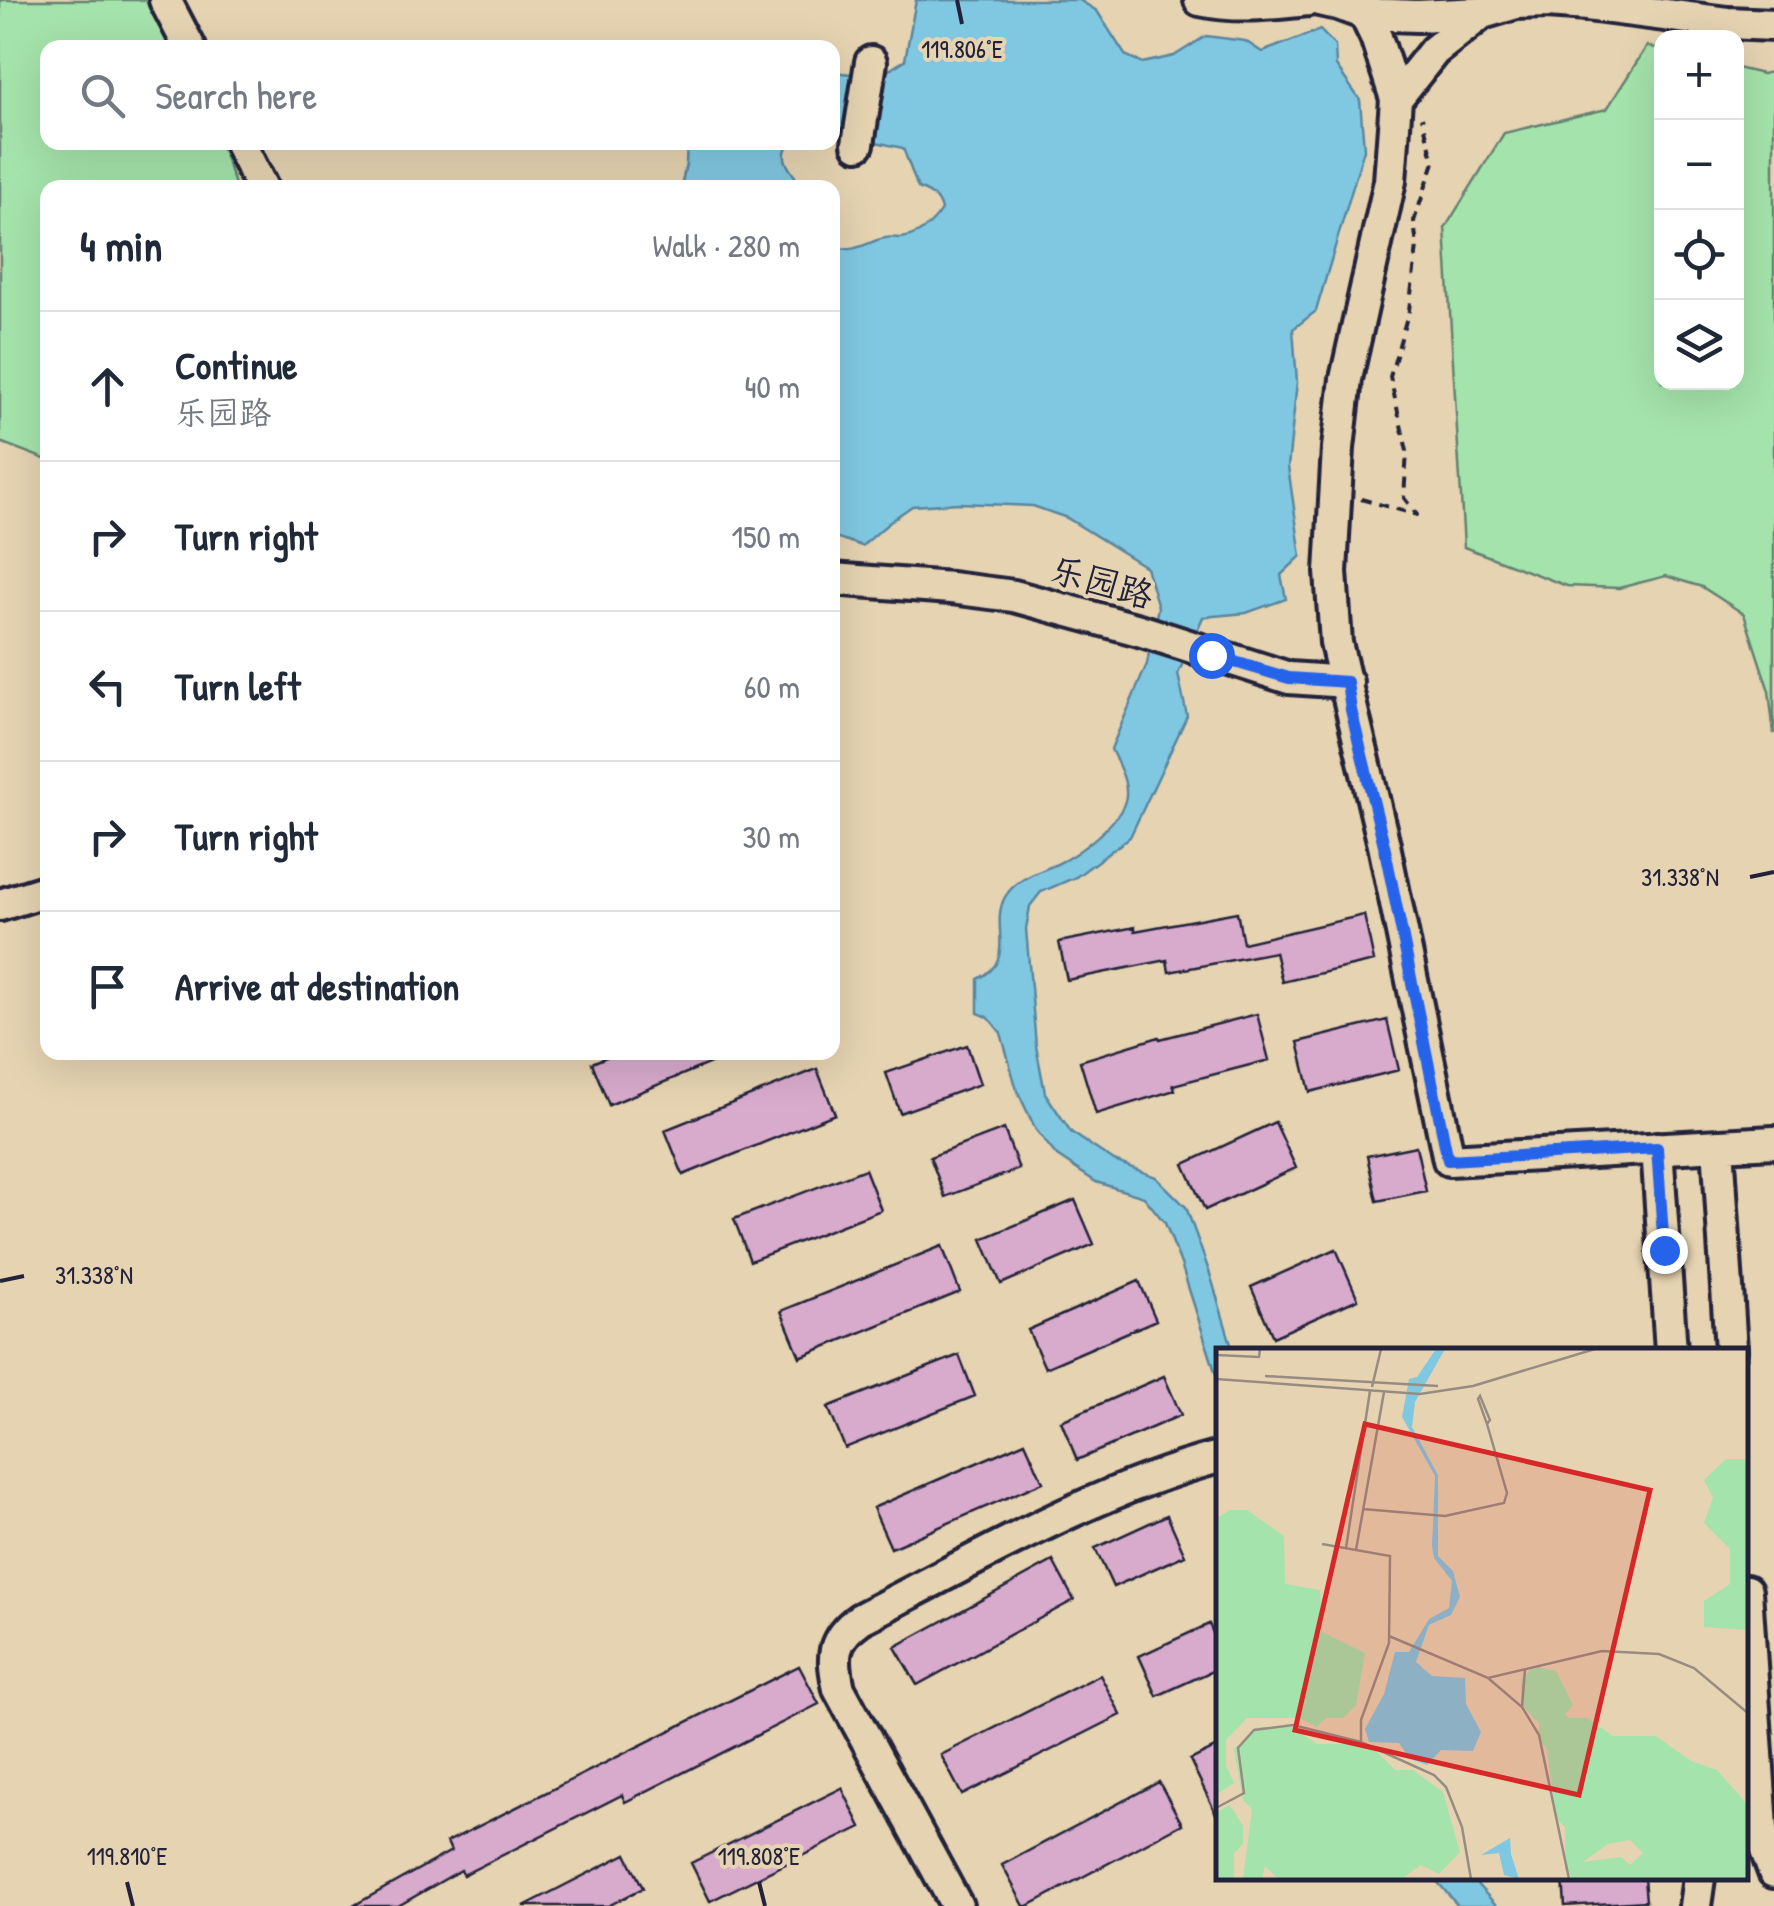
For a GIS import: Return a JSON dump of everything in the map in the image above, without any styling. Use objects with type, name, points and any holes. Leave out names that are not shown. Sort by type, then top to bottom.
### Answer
[{"type":"street","points":[[166,0],[186,40]]},
{"type":"street","points":[[1200,0],[1250,6],[1308,0]]},
{"type":"street","points":[[1319,0],[1365,14],[1482,13],[1516,3],[1547,2],[1774,26]]},
{"type":"street","points":[[1396,99],[1434,50],[1482,13]]},
{"type":"street","points":[[1365,14],[1396,99],[1390,181],[1346,379],[1338,448],[1332,590],[1336,643],[1384,845],[1448,1160],[1774,1142]]},
{"type":"street","points":[[858,144],[871,62]]},
{"type":"street","points":[[243,150],[258,180]]},
{"type":"street","name":"乐园路","points":[[840,580],[1014,596],[1139,630],[1289,678],[1347,682]]},
{"type":"street","points":[[0,904],[40,892]]},
{"type":"street","points":[[1718,1145],[1731,1348]]},
{"type":"street","points":[[1657,1148],[1670,1348]]},
{"type":"street","points":[[956,1906],[839,1689],[835,1647],[860,1619],[1064,1515],[1174,1469],[1216,1458]]},
{"type":"street","points":[[1749,1678],[1752,1764],[1762,1842],[1774,1872]]},
{"type":"street","points":[[1695,1906],[1699,1881]]},
{"type":"path","points":[[1336,492],[1417,515],[1404,498],[1406,451],[1390,377],[1409,310],[1417,247],[1414,221],[1434,162],[1421,110],[1396,99]]},
{"type":"green space","points":[[0,0],[167,0],[182,40],[40,40],[40,150],[223,150],[233,180],[40,180],[40,457],[0,442]]},
{"type":"green space","points":[[1647,46],[1654,48],[1654,390],[1744,390],[1744,70],[1762,74],[1774,71],[1774,734],[1769,691],[1744,614],[1702,587],[1666,576],[1619,588],[1567,586],[1464,547],[1445,228],[1504,133],[1607,109]]},
{"type":"water","points":[[916,0],[1079,0],[1097,11],[1125,55],[1142,63],[1174,56],[1206,36],[1245,41],[1262,52],[1320,30],[1335,46],[1336,66],[1360,100],[1364,149],[1316,311],[1293,329],[1297,382],[1288,467],[1301,556],[1281,575],[1286,599],[1246,613],[1203,617],[1178,674],[1187,716],[1130,837],[1076,877],[1041,892],[1030,906],[1026,929],[1036,1046],[1045,1093],[1071,1132],[1114,1161],[1156,1177],[1186,1207],[1232,1348],[1216,1348],[1216,1375],[1165,1223],[1144,1197],[1096,1182],[1057,1156],[1036,1130],[1017,1090],[1001,1033],[988,1017],[978,1013],[978,979],[997,962],[1005,897],[1022,880],[1086,846],[1115,819],[1125,801],[1125,781],[1111,749],[1147,664],[1158,607],[1146,567],[1067,518],[1033,506],[912,506],[862,546],[840,539],[840,247],[857,248],[885,238],[913,235],[941,210],[933,196],[918,188],[903,148],[840,135],[840,73],[878,77],[905,60]]},
{"type":"water","points":[[687,150],[786,150],[785,160],[798,180],[683,180]]},
{"type":"water","points":[[1437,1881],[1474,1881],[1497,1906],[1458,1906]]},
{"type":"building","points":[[1237,912],[1243,943],[1364,915],[1374,961],[1282,982],[1275,952],[1169,972],[1167,960],[1067,980],[1059,942]]},
{"type":"building","points":[[1257,1014],[1269,1060],[1173,1085],[1175,1090],[1096,1114],[1080,1061]]},
{"type":"building","points":[[1387,1020],[1399,1070],[1310,1092],[1298,1042]]},
{"type":"building","points":[[967,1045],[980,1084],[900,1113],[886,1073]]},
{"type":"building","points":[[599,1060],[718,1060],[609,1105],[592,1063]]},
{"type":"building","points":[[817,1069],[835,1114],[683,1175],[665,1130]]},
{"type":"building","points":[[1275,1122],[1296,1168],[1205,1210],[1184,1164]]},
{"type":"building","points":[[1004,1129],[1019,1169],[945,1197],[930,1157]]},
{"type":"building","points":[[1416,1146],[1426,1191],[1377,1201],[1367,1156]]},
{"type":"building","points":[[865,1169],[881,1210],[750,1261],[734,1219]]},
{"type":"building","points":[[1075,1200],[1094,1244],[1001,1284],[982,1239]]},
{"type":"building","points":[[942,1246],[960,1292],[800,1357],[781,1311]]},
{"type":"building","points":[[1336,1249],[1358,1299],[1273,1337],[1251,1287]]},
{"type":"building","points":[[1139,1281],[1156,1320],[1045,1368],[1028,1330]]},
{"type":"building","points":[[959,1355],[975,1396],[845,1448],[828,1407]]},
{"type":"building","points":[[1164,1376],[1181,1415],[1077,1460],[1061,1421]]},
{"type":"building","points":[[1025,1442],[1043,1482],[891,1548],[873,1508]]},
{"type":"building","points":[[1167,1515],[1185,1555],[1113,1587],[1095,1548]]},
{"type":"building","points":[[1053,1561],[1074,1600],[917,1685],[895,1647]]},
{"type":"building","points":[[1209,1624],[1216,1639],[1216,1669],[1157,1696],[1139,1656]]},
{"type":"building","points":[[799,1666],[819,1704],[625,1802],[622,1795],[463,1875],[461,1870],[398,1906],[353,1906],[451,1851],[447,1842]]},
{"type":"building","points":[[1100,1675],[1121,1715],[962,1795],[941,1755]]},
{"type":"building","points":[[1216,1747],[1216,1814],[1190,1760]]},
{"type":"building","points":[[1159,1782],[1182,1824],[1024,1906],[1002,1865]]},
{"type":"building","points":[[842,1788],[861,1827],[710,1901],[691,1863]]},
{"type":"building","points":[[626,1854],[643,1888],[608,1906],[524,1906]]},
{"type":"building","points":[[1563,1881],[1644,1881],[1646,1901],[1565,1906]]},
{"type":"route","points":[[1211,655],[1289,678],[1347,682],[1448,1160],[1657,1148],[1664,1250]]}]
